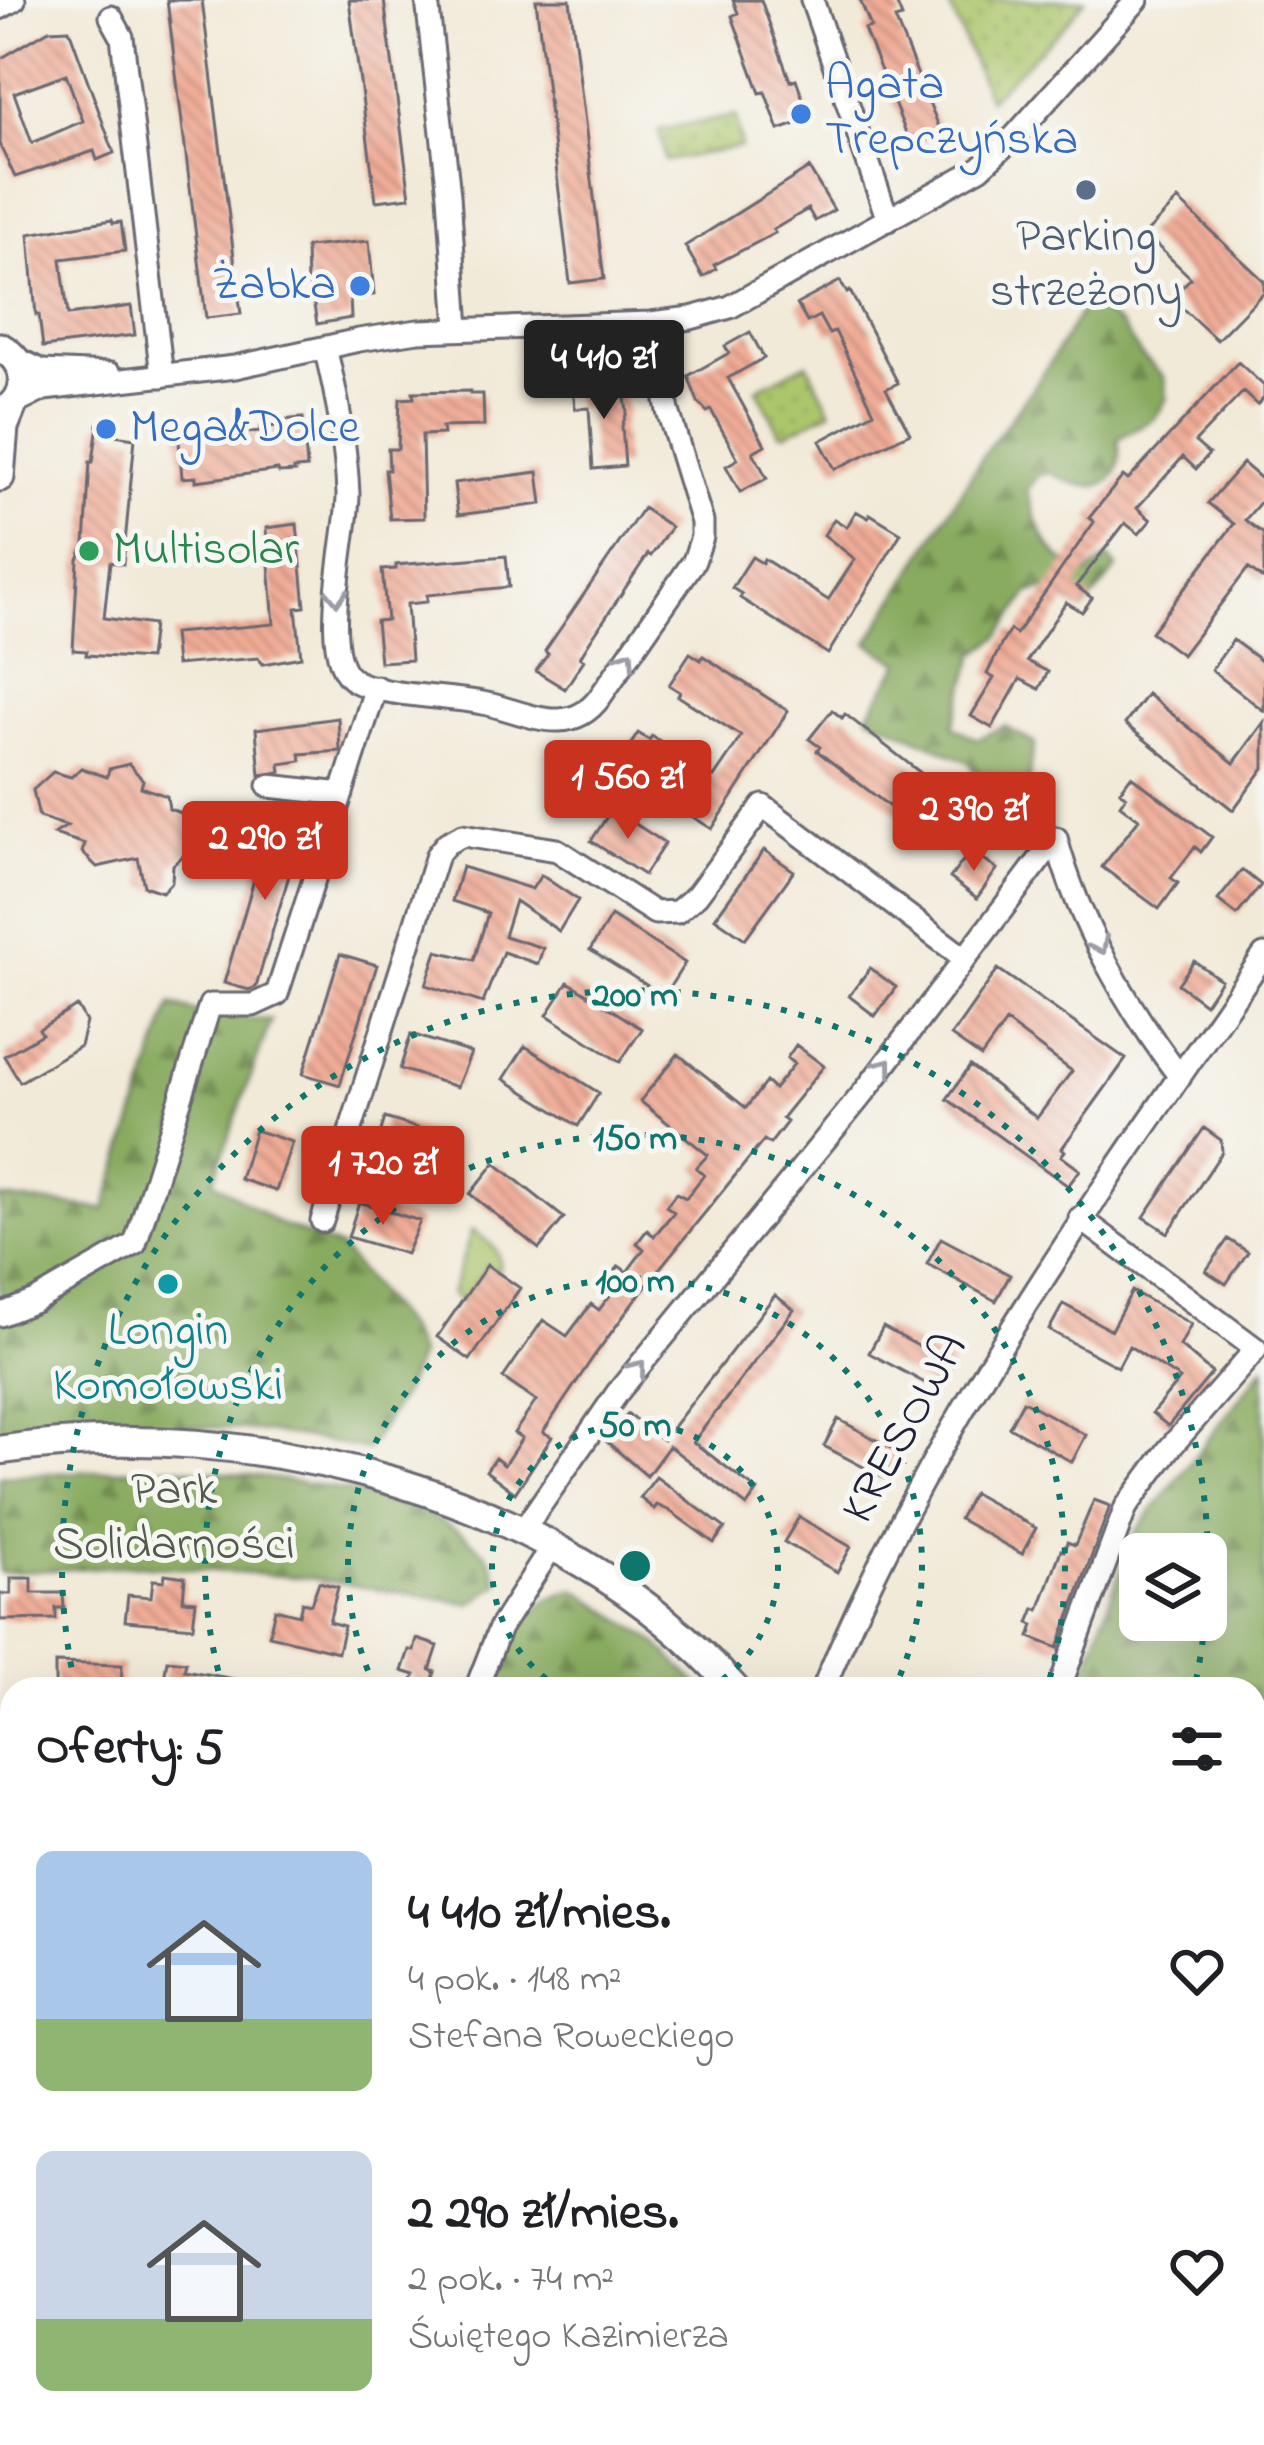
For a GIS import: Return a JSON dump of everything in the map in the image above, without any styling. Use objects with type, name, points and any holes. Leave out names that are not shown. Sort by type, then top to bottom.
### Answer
[{"type":"street","points":[[0,8],[14,0]]},
{"type":"street","points":[[427,0],[458,329]]},
{"type":"street","points":[[812,0],[888,220]]},
{"type":"street","points":[[10,408],[44,389],[249,364],[384,335],[651,322],[692,318],[730,307],[960,181],[1000,152],[1137,0]]},
{"type":"street","points":[[111,17],[122,37],[158,376]]},
{"type":"street","points":[[325,348],[335,386],[348,488],[349,514],[336,572],[345,673],[356,682],[376,687],[487,703],[554,721],[579,718],[600,698],[694,561],[702,537],[702,522],[668,411],[651,322]]},
{"type":"street","points":[[6,351],[42,370],[158,376]]},
{"type":"street","points":[[0,477],[4,427],[23,376],[6,351]]},
{"type":"street","points":[[0,1315],[35,1301],[135,1244],[210,1005],[253,1005],[277,994],[376,687]]},
{"type":"street","points":[[269,786],[342,794]]},
{"type":"street","points":[[322,1221],[437,854],[463,835],[557,850],[655,913],[677,912],[698,895],[763,806],[964,958]]},
{"type":"street","points":[[521,1532],[619,1392],[866,1091],[1056,838],[1088,925],[1180,1077]]},
{"type":"street","name":"KRESOWA","points":[[828,1677],[886,1550],[991,1363],[1080,1219],[1264,955]]},
{"type":"street","points":[[1063,1677],[1126,1508],[1169,1449],[1256,1348],[1080,1219]]},
{"type":"street","points":[[0,1450],[131,1442],[256,1450],[386,1480],[551,1548],[655,1616],[722,1677]]},
{"type":"street","points":[[481,1677],[500,1628],[551,1548]]},
{"type":"green space","points":[[947,0],[1085,0],[989,99]]},
{"type":"green space","points":[[736,116],[741,147],[665,161],[659,130]]},
{"type":"green space","points":[[1087,301],[1121,326],[1164,377],[1167,399],[1155,418],[1118,439],[1117,470],[1102,485],[1079,485],[1051,473],[1039,475],[1027,490],[1040,529],[1063,560],[1088,574],[1108,557],[1117,568],[1083,610],[1046,589],[1029,593],[999,637],[975,655],[953,726],[977,739],[1005,726],[1035,744],[1025,803],[1004,837],[970,763],[868,715],[900,663],[868,643],[984,454],[1043,374]]},
{"type":"green space","points":[[807,363],[831,411],[780,433],[757,389]]},
{"type":"green space","name":"Park Solidarności","points":[[171,1004],[202,1014],[271,1020],[213,1181],[279,1224],[340,1248],[406,1328],[419,1355],[404,1391],[367,1450],[276,1433],[185,1426],[0,1434],[0,1198],[105,1209]]},
{"type":"green space","points":[[472,1230],[494,1247],[498,1273],[487,1265],[462,1302],[451,1294]]},
{"type":"green space","points":[[1264,1367],[1264,1677],[1083,1677],[1119,1574],[1119,1641],[1227,1641],[1227,1533],[1135,1533]]},
{"type":"green space","name":"Park Solidarności","points":[[172,1467],[342,1490],[428,1515],[463,1534],[489,1558],[499,1584],[471,1604],[309,1578],[137,1565],[0,1573],[0,1476]]},
{"type":"green space","points":[[576,1589],[654,1641],[691,1677],[496,1677],[520,1626],[530,1613]]},
{"type":"building","points":[[167,0],[202,0],[241,314],[206,318]]},
{"type":"building","points":[[349,0],[384,0],[410,197],[376,201]]},
{"type":"building","points":[[536,0],[570,0],[604,279],[570,283]]},
{"type":"building","points":[[733,0],[761,0],[790,81],[796,79],[810,119],[779,130],[732,16],[738,13]]},
{"type":"building","points":[[860,0],[895,0],[902,17],[895,19],[942,134],[911,145],[864,29],[871,27]]},
{"type":"building","points":[[69,29],[114,153],[97,160],[94,151],[15,177],[0,146],[0,59],[49,30]],"holes":[[[66,74],[83,121],[32,143],[14,93]]]},
{"type":"building","points":[[809,168],[834,210],[815,221],[808,209],[773,230],[775,233],[714,265],[716,269],[703,277],[685,246]]},
{"type":"building","points":[[1178,200],[1264,281],[1264,292],[1217,340],[1171,298],[1191,278],[1145,234]]},
{"type":"building","points":[[121,222],[125,251],[61,259],[68,315],[131,306],[135,335],[43,347],[29,234]]},
{"type":"building","points":[[369,241],[374,295],[350,297],[351,318],[317,324],[307,284],[306,247]]},
{"type":"building","points":[[840,281],[850,291],[898,383],[886,389],[910,433],[835,469],[820,441],[874,412],[835,331],[829,334],[819,316],[807,322],[797,304]]},
{"type":"building","points":[[750,332],[764,358],[728,378],[765,445],[753,452],[767,478],[740,492],[726,466],[738,459],[711,410],[707,412],[698,402],[688,376],[729,353],[725,346]]},
{"type":"building","points":[[1238,362],[1264,386],[1264,398],[1257,405],[1243,392],[1195,442],[1209,454],[1196,469],[1183,457],[1137,508],[1151,520],[1139,534],[1125,523],[1076,586],[1092,598],[1082,612],[1066,602],[1027,661],[1048,672],[1039,689],[1020,679],[992,728],[971,716],[994,678],[987,674],[1002,643],[1010,630],[1016,634],[1094,522],[1089,518],[1123,476],[1128,480]]},
{"type":"building","points":[[623,383],[625,466],[593,469],[589,408],[575,409],[573,386]]},
{"type":"building","points":[[413,392],[483,394],[484,426],[442,427],[443,434],[422,435],[424,518],[390,519],[385,470],[389,470],[388,449],[398,449],[400,399],[414,398]]},
{"type":"building","points":[[303,418],[307,468],[196,481],[196,477],[182,478],[178,428],[201,426],[201,432],[222,430],[222,435],[261,431],[261,427],[282,426],[281,420]]},
{"type":"building","points":[[98,424],[115,425],[114,435],[135,438],[123,564],[110,562],[104,618],[153,625],[149,659],[73,650],[78,559],[85,544],[90,462]]},
{"type":"building","points":[[1243,463],[1264,481],[1264,498],[1245,520],[1264,534],[1264,580],[1248,568],[1182,655],[1151,632],[1234,524],[1208,503]]},
{"type":"building","points":[[538,472],[542,504],[458,515],[454,483]]},
{"type":"building","points":[[643,508],[671,527],[590,641],[565,689],[536,671]]},
{"type":"building","points":[[856,511],[901,533],[828,654],[740,598],[742,594],[732,588],[752,557],[762,563],[764,559],[828,600],[855,559],[824,535],[834,519],[847,527]]},
{"type":"building","points":[[297,524],[305,607],[296,608],[301,657],[263,664],[258,658],[176,665],[173,633],[274,624],[266,528]]},
{"type":"building","points":[[506,556],[509,587],[427,595],[427,602],[407,604],[411,660],[380,662],[376,621],[387,620],[382,570]]},
{"type":"building","points":[[1233,640],[1264,663],[1264,711],[1211,670]]},
{"type":"building","points":[[690,653],[701,660],[703,656],[788,711],[712,829],[626,775],[629,772],[618,765],[638,733],[649,740],[652,736],[714,777],[731,752],[741,736],[678,696],[680,692],[669,685]]},
{"type":"building","points":[[1147,694],[1234,763],[1264,722],[1264,768],[1233,810],[1125,724]]},
{"type":"building","points":[[832,710],[842,718],[845,714],[931,781],[928,784],[938,792],[915,822],[817,751],[820,747],[809,739]]},
{"type":"building","points":[[338,718],[340,751],[300,754],[301,761],[280,764],[281,772],[260,775],[256,729]]},
{"type":"building","points":[[129,764],[143,780],[141,787],[167,796],[169,809],[187,815],[195,831],[197,843],[173,865],[172,882],[162,892],[144,886],[138,858],[97,867],[82,852],[85,844],[54,834],[67,826],[39,817],[33,790],[53,772],[71,777],[81,768],[107,777],[109,769]]},
{"type":"building","points":[[1131,776],[1212,837],[1201,852],[1195,847],[1171,878],[1178,883],[1159,909],[1102,867],[1139,819],[1120,805],[1126,796],[1120,791]]},
{"type":"building","points":[[612,809],[665,843],[644,875],[591,841]]},
{"type":"building","points":[[274,823],[313,834],[296,873],[290,872],[256,987],[249,990],[224,983]]},
{"type":"building","points":[[764,850],[794,871],[745,939],[715,918]]},
{"type":"building","points":[[971,850],[997,869],[977,898],[950,878]]},
{"type":"building","points":[[462,867],[532,889],[541,875],[578,900],[559,931],[515,901],[504,936],[543,948],[538,964],[503,952],[483,1003],[426,985],[437,951],[474,960],[488,913],[452,901]]},
{"type":"building","points":[[1242,870],[1261,885],[1237,915],[1218,900]]},
{"type":"building","points":[[611,916],[685,963],[664,996],[590,950]]},
{"type":"building","points":[[340,954],[377,965],[340,1085],[303,1074]]},
{"type":"building","points":[[1194,961],[1221,980],[1205,1004],[1178,984]]},
{"type":"building","points":[[870,968],[896,987],[875,1016],[849,996]]},
{"type":"building","points":[[998,969],[1126,1059],[1062,1148],[1061,1156],[1080,1170],[1068,1186],[947,1099],[970,1066],[1037,1118],[1072,1071],[1006,1022],[981,1057],[951,1036]]},
{"type":"building","points":[[568,982],[642,1029],[620,1062],[547,1015]]},
{"type":"building","points":[[77,1006],[86,1022],[80,1046],[20,1082],[4,1056]]},
{"type":"building","points":[[411,1034],[471,1053],[457,1087],[400,1069]]},
{"type":"building","points":[[796,1045],[824,1066],[782,1118],[787,1122],[770,1144],[764,1140],[594,1356],[543,1432],[552,1437],[515,1493],[486,1471],[495,1458],[504,1465],[522,1438],[514,1433],[536,1401],[503,1378],[543,1320],[567,1336],[591,1304],[599,1310],[618,1285],[609,1279],[619,1266],[627,1272],[644,1249],[637,1243],[647,1230],[654,1236],[674,1212],[666,1206],[676,1193],[686,1198],[704,1175],[696,1168],[708,1155],[640,1101],[678,1054],[746,1108],[766,1082],[774,1089],[794,1064],[787,1058]]},
{"type":"building","points":[[525,1046],[599,1093],[578,1126],[504,1079]]},
{"type":"building","points":[[385,1118],[446,1137],[431,1171],[374,1153]]},
{"type":"building","points":[[1204,1128],[1221,1140],[1222,1152],[1168,1233],[1144,1217]]},
{"type":"building","points":[[255,1130],[292,1142],[276,1191],[240,1179]]},
{"type":"building","points":[[495,1163],[564,1218],[539,1249],[470,1194]]},
{"type":"building","points":[[359,1202],[420,1221],[406,1254],[348,1237]]},
{"type":"building","points":[[941,1238],[1010,1275],[996,1301],[927,1264]]},
{"type":"building","points":[[1228,1239],[1248,1252],[1226,1284],[1206,1271]]},
{"type":"building","points":[[487,1265],[520,1288],[470,1360],[437,1337]]},
{"type":"building","points":[[1132,1291],[1191,1324],[1180,1346],[1212,1373],[1168,1426],[1152,1413],[1180,1379],[1129,1346],[1118,1367],[1049,1330],[1063,1304],[1111,1330]]},
{"type":"building","points":[[775,1295],[794,1310],[693,1442],[758,1491],[747,1506],[669,1446],[647,1476],[606,1441],[628,1414],[663,1440]]},
{"type":"building","points":[[883,1327],[952,1364],[938,1390],[869,1353]]},
{"type":"building","points":[[1023,1401],[1086,1435],[1072,1462],[1009,1427]]},
{"type":"building","points":[[838,1419],[902,1454],[888,1480],[824,1446]]},
{"type":"building","points":[[656,1477],[725,1528],[714,1543],[670,1511],[657,1505],[654,1509],[640,1498]]},
{"type":"building","points":[[973,1493],[1036,1528],[1022,1554],[959,1519]]},
{"type":"building","points":[[1094,1500],[1110,1506],[1058,1648],[1030,1637],[1034,1625],[1029,1623],[1035,1608],[1039,1610],[1061,1550],[1067,1542],[1075,1545]]},
{"type":"building","points":[[799,1517],[851,1547],[837,1572],[784,1542]]},
{"type":"building","points":[[165,1574],[185,1577],[183,1600],[196,1601],[193,1627],[125,1621],[128,1595],[151,1597],[153,1580],[164,1581]]},
{"type":"building","points":[[11,1578],[32,1578],[32,1593],[63,1593],[64,1608],[56,1608],[56,1619],[0,1620],[0,1594],[11,1594]]},
{"type":"building","points":[[319,1582],[338,1587],[329,1622],[344,1626],[338,1652],[269,1635],[275,1609],[299,1615],[302,1602],[311,1604]]},
{"type":"building","points":[[417,1639],[438,1646],[430,1670],[434,1677],[414,1677],[402,1671],[409,1650],[414,1651]]},
{"type":"building","points":[[167,1660],[186,1662],[184,1670],[223,1677],[164,1677]]},
{"type":"building","points":[[55,1663],[122,1665],[121,1677],[55,1677]]},
{"type":"place","name":"Agata Trepczyńska","points":[[801,114]]},
{"type":"place","name":"Parking strzeżony","points":[[1086,190]]},
{"type":"place","name":"Żabka","points":[[360,286]]},
{"type":"place","name":"Mega&Dolce","points":[[106,429]]},
{"type":"place","name":"Multisolar","points":[[89,551]]},
{"type":"place","name":"Longin Komołowski","points":[[168,1284]]}]
